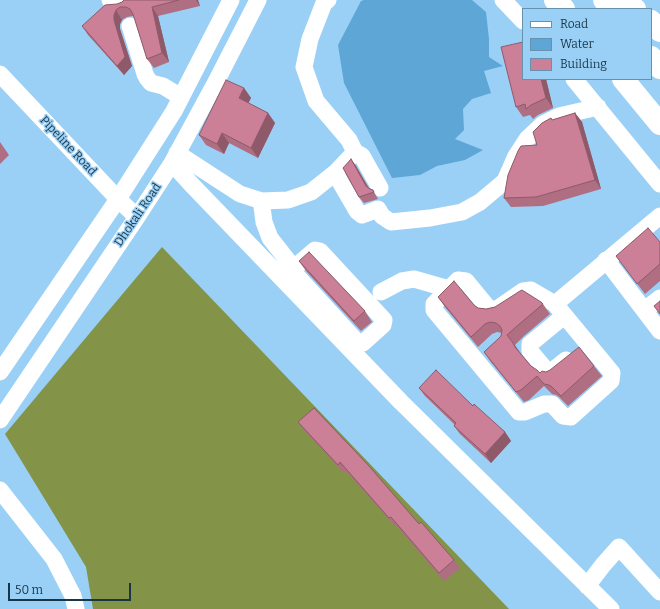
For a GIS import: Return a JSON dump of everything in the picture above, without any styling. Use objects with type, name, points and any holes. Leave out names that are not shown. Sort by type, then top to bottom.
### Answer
[{"type":"highway","points":[[555,0],[563,8]]},
{"type":"highway","points":[[604,0],[611,8]]},
{"type":"highway","points":[[622,0],[633,8]]},
{"type":"highway","points":[[652,58],[660,68]]},
{"type":"highway","points":[[624,80],[660,124]]},
{"type":"street","points":[[110,0],[115,5],[122,4],[126,0]]},
{"type":"street","points":[[0,372],[118,199],[174,111],[231,0]]},
{"type":"street","name":"Dhokali Road","points":[[0,420],[175,158],[258,0]]},
{"type":"street","points":[[328,0],[324,3],[310,39],[304,67],[316,101],[349,140],[355,152],[362,156],[380,188]]},
{"type":"street","points":[[503,0],[522,20]]},
{"type":"street","points":[[130,26],[147,78],[151,83],[163,86],[181,97]]},
{"type":"street","points":[[198,64],[218,78]]},
{"type":"street","name":"Pipeline Road","points":[[0,74],[118,199],[137,217]]},
{"type":"street","points":[[575,80],[660,184]]},
{"type":"street","points":[[335,173],[357,211],[362,215],[378,209],[382,216],[391,222],[430,218],[462,212],[480,202],[505,181],[516,156],[528,139],[543,124],[559,116],[598,107]]},
{"type":"street","points":[[175,158],[240,194],[262,201],[288,200],[311,192],[335,173],[355,152]]},
{"type":"street","points":[[175,158],[191,184],[400,402],[611,609]]},
{"type":"street","points":[[262,201],[264,222],[270,238],[292,266],[293,269],[296,275],[358,343],[363,343],[383,325],[384,320],[320,251],[315,250],[293,269]]},
{"type":"street","points":[[587,343],[551,372],[546,370],[530,350],[530,344],[606,260],[660,216]]},
{"type":"street","points":[[606,260],[660,331]]},
{"type":"street","points":[[381,292],[402,281],[414,278],[449,289]]},
{"type":"street","points":[[458,280],[466,281],[489,309],[497,309],[523,291],[531,290],[560,310],[612,373],[611,381],[571,417],[563,416],[552,404],[544,404],[525,412],[519,412],[482,356],[434,310],[434,304],[458,280]]},
{"type":"street","points":[[645,310],[660,298]]},
{"type":"street","points":[[0,490],[54,559],[73,596],[76,609]]},
{"type":"street","points":[[587,586],[603,565],[619,548],[660,592]]},
{"type":"green space","points":[[162,247],[509,609],[93,609],[86,567],[5,434]]},
{"type":"water","points":[[472,0],[486,12],[489,57],[503,66],[484,71],[491,93],[472,99],[463,109],[464,130],[455,139],[483,150],[465,160],[437,166],[420,175],[392,178],[344,83],[338,45],[361,1]]},
{"type":"building","points":[[124,0],[179,0],[152,7],[162,53],[147,59],[133,14],[130,9],[120,7],[116,10],[114,20],[125,57],[117,66],[82,26],[105,5],[117,4]]},
{"type":"building","points":[[522,42],[522,80],[541,80],[546,98],[526,109],[525,104],[516,107],[501,47]]},
{"type":"building","points":[[226,80],[244,88],[239,98],[268,113],[251,148],[222,133],[217,144],[199,135]]},
{"type":"building","points":[[575,113],[595,180],[536,197],[504,198],[508,175],[521,146],[537,145],[533,132],[542,123],[551,118],[552,120]]},
{"type":"building","points":[[351,159],[366,186],[374,192],[359,197],[343,168]]},
{"type":"building","points":[[648,228],[660,242],[660,264],[637,284],[616,256]]},
{"type":"building","points":[[309,252],[365,311],[354,321],[299,261]]},
{"type":"building","points":[[454,281],[478,308],[486,309],[495,307],[522,290],[543,304],[507,335],[531,366],[540,373],[542,371],[546,372],[550,370],[579,347],[594,366],[561,396],[552,387],[544,384],[537,376],[521,390],[516,392],[484,352],[501,336],[502,330],[500,326],[496,323],[490,322],[485,324],[471,337],[438,297]]},
{"type":"building","points":[[660,301],[660,314],[654,306]]},
{"type":"building","points":[[436,370],[473,406],[474,404],[505,432],[485,454],[454,426],[456,423],[419,388]]},
{"type":"building","points":[[314,408],[369,466],[419,524],[421,522],[454,560],[439,573],[391,517],[389,518],[340,462],[338,465],[298,422]]}]
